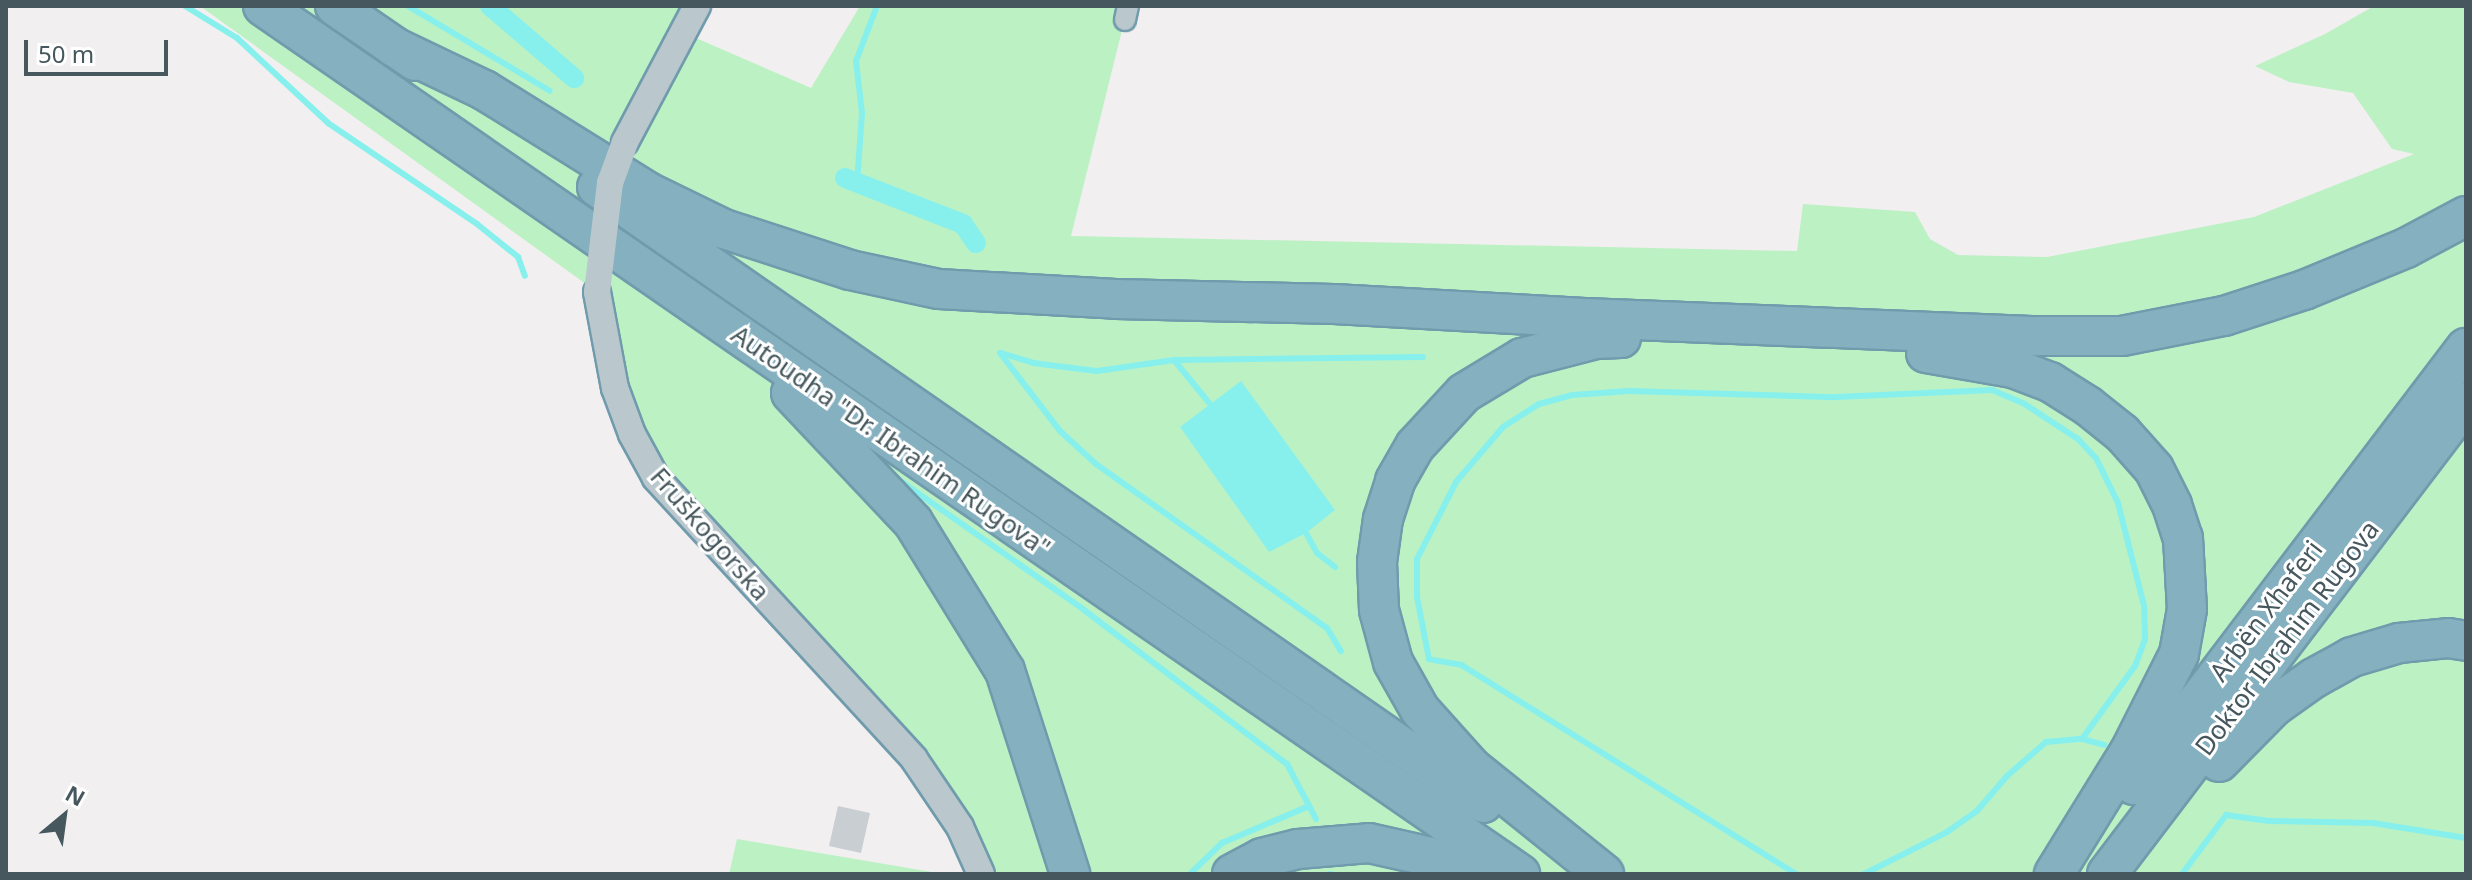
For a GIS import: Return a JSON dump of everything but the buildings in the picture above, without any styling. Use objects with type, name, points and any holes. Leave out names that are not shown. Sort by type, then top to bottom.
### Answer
[{"type":"highway","name":"Autoudha \"Dr. Ibrahim Rugova\"","points":[[263,6],[1520,874]]},
{"type":"highway","points":[[335,6],[1586,874]]},
{"type":"highway","points":[[394,47],[484,90],[648,192],[724,229],[850,270],[939,289],[1116,299],[1334,304],[1585,318],[2038,336],[2122,336],[2224,316],[2304,290],[2406,248],[2466,216]]},
{"type":"highway","points":[[683,298],[797,398],[913,522],[1005,671],[1070,874]]},
{"type":"highway","points":[[1604,874],[1471,767],[1420,710],[1393,662],[1379,610],[1377,562],[1383,519],[1395,481],[1415,446],[1464,393],[1522,358],[1596,339],[1637,338],[1889,349],[1960,356],[2013,368],[2050,382],[2088,406],[2122,433],[2154,469],[2176,516],[2188,574],[2187,609],[2179,654],[2130,751],[2054,874]]},
{"type":"highway","name":"Arbën Xhaferi","points":[[2066,874],[2466,348]]},
{"type":"highway","name":"Doktor Ibrahim Rugova","points":[[2107,874],[2466,402]]},
{"type":"highway","points":[[2118,874],[2241,738],[2273,707],[2314,678],[2352,657],[2399,643],[2448,638],[2466,641]]},
{"type":"highway","points":[[1232,874],[1262,858],[1298,849],[1369,843],[1440,859],[1473,874]]},
{"type":"street","name":"Fruškogorska","points":[[697,6],[625,142],[610,183],[597,292],[615,388],[632,434],[656,478],[914,759],[960,827],[981,874]]},
{"type":"green space","points":[[200,6],[697,6],[682,32],[811,88],[860,6],[1128,6],[1071,236],[1797,251],[1803,204],[1915,212],[1930,239],[1958,255],[2047,257],[2254,217],[2414,154],[2392,149],[2353,93],[2289,82],[2255,66],[2325,34],[2374,6],[2466,6],[2466,874],[983,874],[965,823],[656,478],[597,292]]},
{"type":"green space","points":[[737,839],[944,874],[729,874]]},
{"type":"water","points":[[1241,381],[1335,510],[1306,533],[1269,552],[1180,427]]},
{"type":"waterway","points":[[185,6],[237,38],[328,123],[477,224],[518,257],[525,276]]},
{"type":"waterway","points":[[408,6],[550,91]]},
{"type":"waterway","points":[[490,6],[574,78]]},
{"type":"waterway","points":[[857,183],[862,113],[856,61],[877,6]]},
{"type":"waterway","points":[[845,178],[963,224],[976,243]]},
{"type":"waterway","points":[[1000,353],[1060,431],[1096,464],[1327,628],[1341,651]]},
{"type":"waterway","points":[[1001,353],[1033,363],[1097,371],[1174,360],[1210,404]]},
{"type":"waterway","points":[[1174,360],[1423,357]]},
{"type":"waterway","points":[[1796,874],[1462,665],[1429,659],[1417,597],[1417,559],[1456,482],[1503,427],[1539,404],[1572,395],[1629,391],[1836,397],[1992,390],[2023,403],[2078,439],[2096,458],[2118,503],[2144,606],[2145,639],[2135,666],[2082,739]]},
{"type":"waterway","points":[[895,477],[1084,610],[1287,764],[1316,819]]},
{"type":"waterway","points":[[1306,533],[1317,553],[1335,567]]},
{"type":"waterway","points":[[1864,874],[1947,832],[1977,811],[2007,776],[2046,742],[2082,739],[2104,745]]},
{"type":"waterway","points":[[1190,874],[1222,843],[1309,806]]},
{"type":"waterway","points":[[2182,874],[2226,815],[2269,821],[2373,823],[2466,838]]}]
